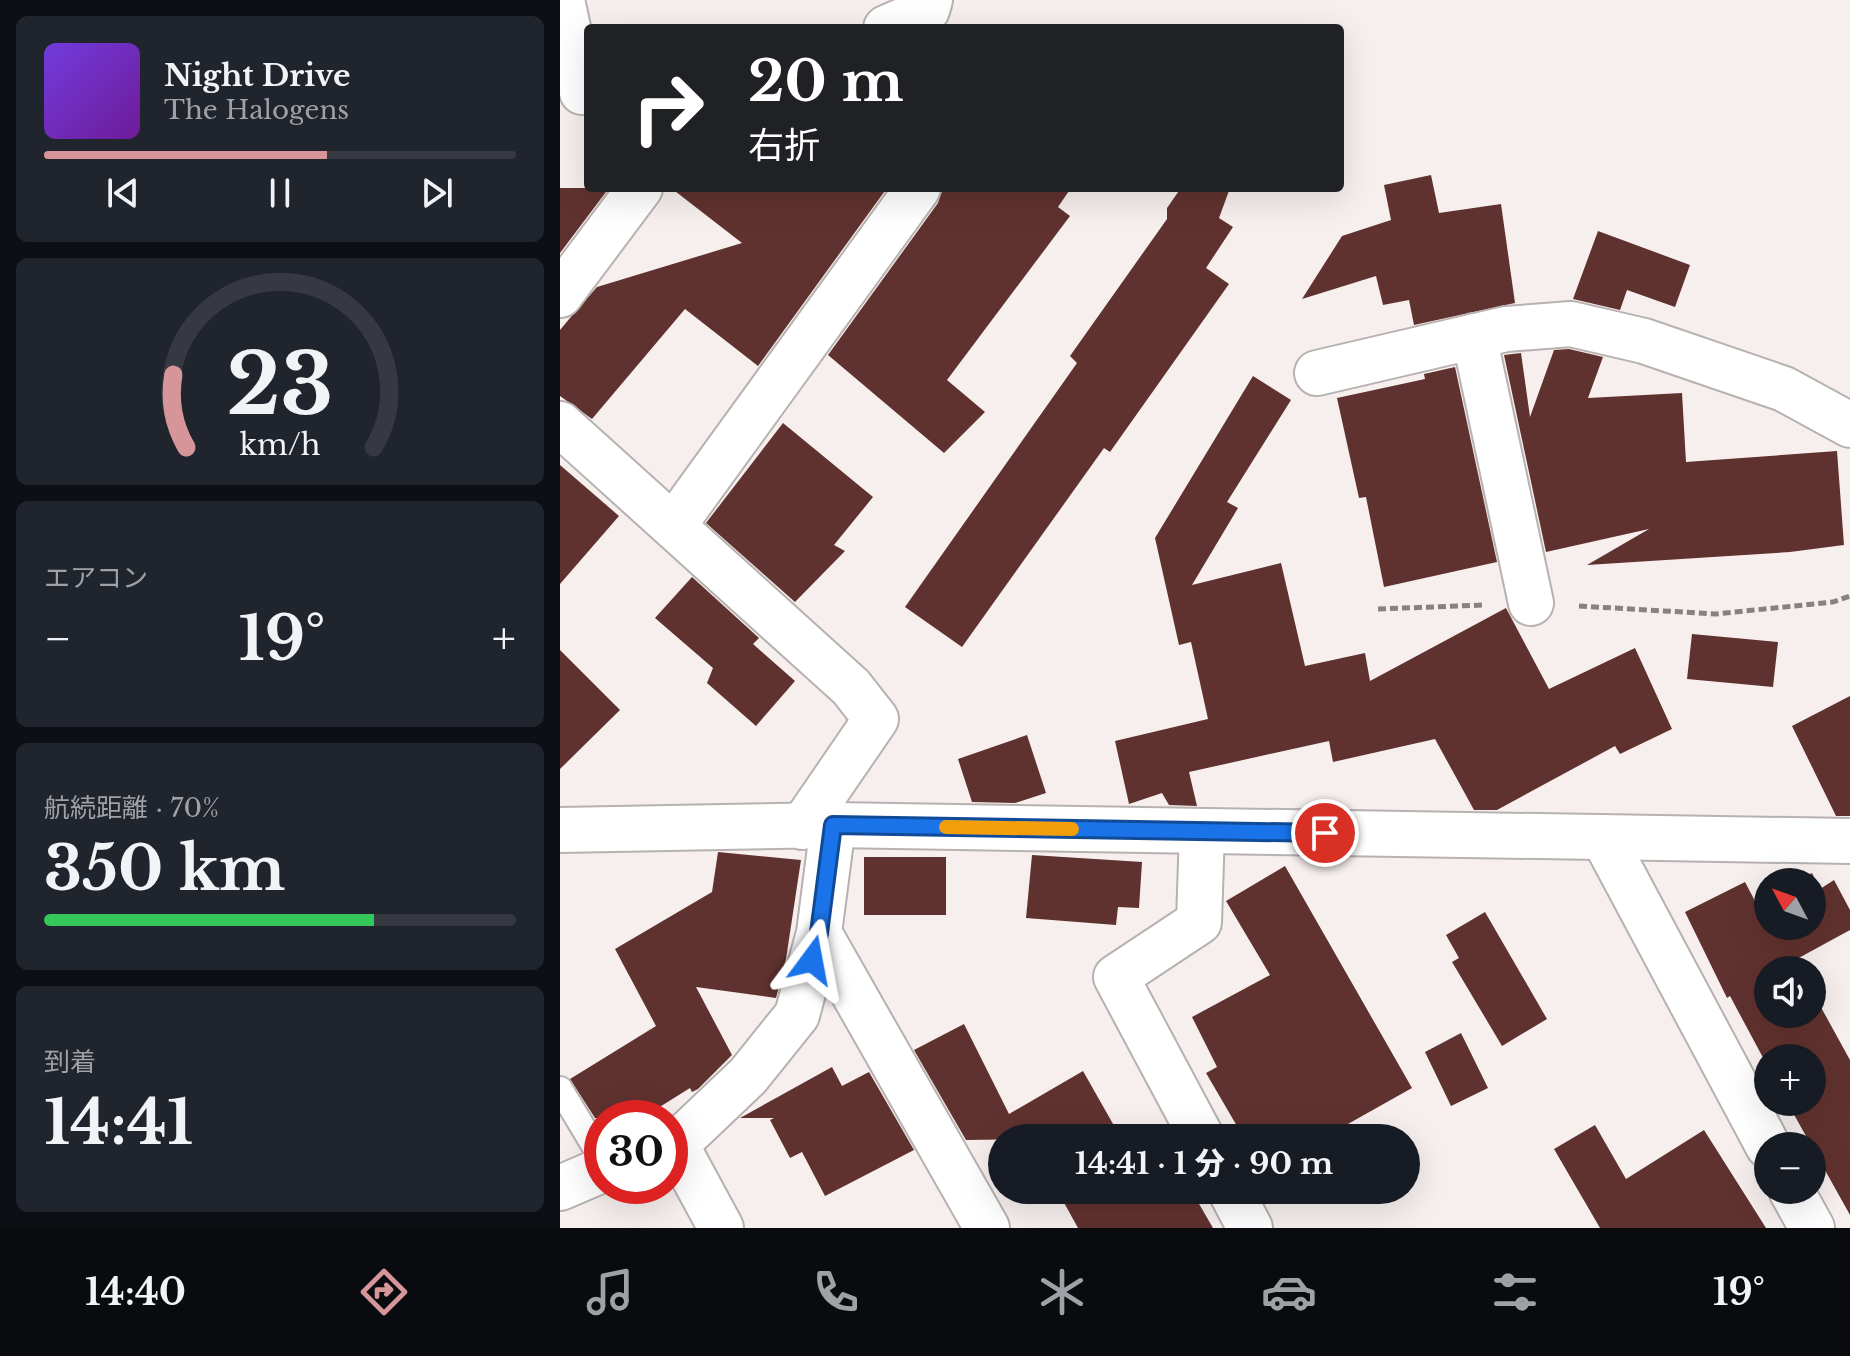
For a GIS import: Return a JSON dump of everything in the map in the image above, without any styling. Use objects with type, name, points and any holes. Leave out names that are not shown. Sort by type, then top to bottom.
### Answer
[{"type":"street","points":[[562,0],[577,95]]},
{"type":"street","points":[[895,24],[927,10],[930,0]]},
{"type":"street","points":[[560,295],[637,192]]},
{"type":"street","points":[[673,526],[915,192]]},
{"type":"street","points":[[1317,373],[1506,329],[1571,324],[1644,341],[1784,389],[1850,425]]},
{"type":"street","points":[[1474,336],[1531,603]]},
{"type":"street","points":[[560,424],[851,687],[876,719],[818,826],[819,933],[797,1015],[748,1076],[688,1133]]},
{"type":"street","points":[[560,830],[818,826],[1850,841]]},
{"type":"street","points":[[1195,1124],[1116,977],[1199,922],[1202,831]]},
{"type":"street","points":[[1603,837],[1761,1132]]},
{"type":"street","points":[[819,933],[987,1228]]},
{"type":"street","points":[[688,1170],[721,1228]]},
{"type":"street","points":[[560,1188],[584,1178]]},
{"type":"street","points":[[1237,1204],[1250,1228]]},
{"type":"street","points":[[1799,1204],[1812,1228]]},
{"type":"lane","points":[[560,1089],[584,1129]]},
{"type":"path","points":[[1378,609],[1531,603],[1716,614],[1833,602],[1850,596]]},
{"type":"building","points":[[1431,175],[1439,213],[1501,204],[1515,303],[1414,325],[1409,300],[1383,305],[1376,276],[1302,299],[1342,236],[1391,220],[1384,185]]},
{"type":"building","points":[[560,188],[606,192],[560,253]]},
{"type":"building","points":[[676,192],[884,192],[758,366],[685,309],[592,419],[560,396],[560,330],[597,287],[742,243]]},
{"type":"building","points":[[942,192],[1068,192],[1058,207],[1070,216],[947,380],[985,412],[944,453],[828,355],[938,203]]},
{"type":"building","points":[[1178,192],[1229,192],[1219,218],[1233,227],[1206,268],[1229,284],[1110,452],[1104,448],[962,647],[905,607],[1077,363],[1070,356],[1167,219],[1167,208]]},
{"type":"building","points":[[1598,231],[1690,265],[1675,307],[1627,290],[1620,310],[1573,299]]},
{"type":"building","points":[[1569,349],[1603,357],[1588,398],[1682,393],[1686,462],[1837,451],[1844,545],[1790,552],[1587,565],[1649,529],[1546,552],[1504,355],[1521,353],[1530,417],[1554,350]]},
{"type":"building","points":[[1455,367],[1497,562],[1384,587],[1366,497],[1359,498],[1337,398],[1425,379],[1424,374]]},
{"type":"building","points":[[1253,376],[1291,400],[1227,502],[1238,508],[1192,585],[1281,563],[1305,666],[1365,653],[1370,681],[1506,608],[1549,689],[1635,648],[1672,729],[1620,754],[1615,746],[1497,810],[1474,810],[1435,739],[1333,762],[1329,741],[1189,772],[1197,806],[1169,805],[1162,793],[1129,804],[1115,741],[1208,719],[1191,642],[1179,645],[1155,538]]},
{"type":"building","points":[[783,423],[873,497],[834,545],[845,551],[795,602],[706,523]]},
{"type":"building","points":[[560,465],[619,516],[560,584]]},
{"type":"building","points":[[692,577],[759,638],[753,644],[795,681],[756,726],[707,683],[713,668],[655,618]]},
{"type":"building","points":[[1692,634],[1778,642],[1773,687],[1687,679]]},
{"type":"building","points":[[560,650],[620,710],[560,769]]},
{"type":"building","points":[[1850,696],[1850,816],[1836,816],[1792,726]]},
{"type":"building","points":[[1027,735],[1046,793],[1015,803],[972,802],[958,759]]},
{"type":"building","points":[[718,852],[801,860],[786,959],[776,998],[696,987],[732,1055],[698,1089],[692,1092],[690,1088],[671,1100],[584,1101],[570,1079],[656,1026],[615,949],[712,892]]},
{"type":"building","points":[[1032,855],[1142,862],[1139,908],[1118,907],[1116,925],[1026,918]]},
{"type":"building","points":[[864,857],[946,857],[946,915],[864,915]]},
{"type":"building","points":[[1285,866],[1412,1088],[1348,1124],[1236,1124],[1206,1073],[1217,1067],[1192,1017],[1270,975],[1226,901]]},
{"type":"building","points":[[1834,880],[1850,910],[1850,930],[1802,956],[1754,956],[1754,1028],[1826,1028],[1826,1016],[1850,1060],[1850,1215],[1826,1172],[1826,1132],[1804,1132],[1795,1116],[1826,1116],[1826,1044],[1756,1044],[1730,996],[1727,998],[1685,912],[1745,882],[1754,899],[1754,940],[1826,940],[1826,885]]},
{"type":"building","points":[[1485,912],[1547,1019],[1502,1046],[1452,962],[1459,958],[1446,935]]},
{"type":"building","points":[[964,1024],[1009,1114],[1083,1071],[1113,1124],[988,1124],[988,1140],[966,1140],[914,1050]]},
{"type":"building","points":[[1461,1033],[1488,1088],[1451,1106],[1425,1052]]},
{"type":"building","points":[[832,1067],[842,1086],[869,1072],[914,1150],[825,1196],[802,1152],[790,1158],[770,1120],[774,1118],[740,1118]]},
{"type":"building","points":[[1595,1125],[1626,1179],[1704,1130],[1766,1228],[1600,1228],[1554,1149]]},
{"type":"building","points":[[1065,1204],[1199,1204],[1213,1228],[1078,1228]]},
{"type":"slow traffic","points":[[946,827],[1072,829]]},
{"type":"route","points":[[812,960],[819,933],[833,825],[1325,833]]}]
